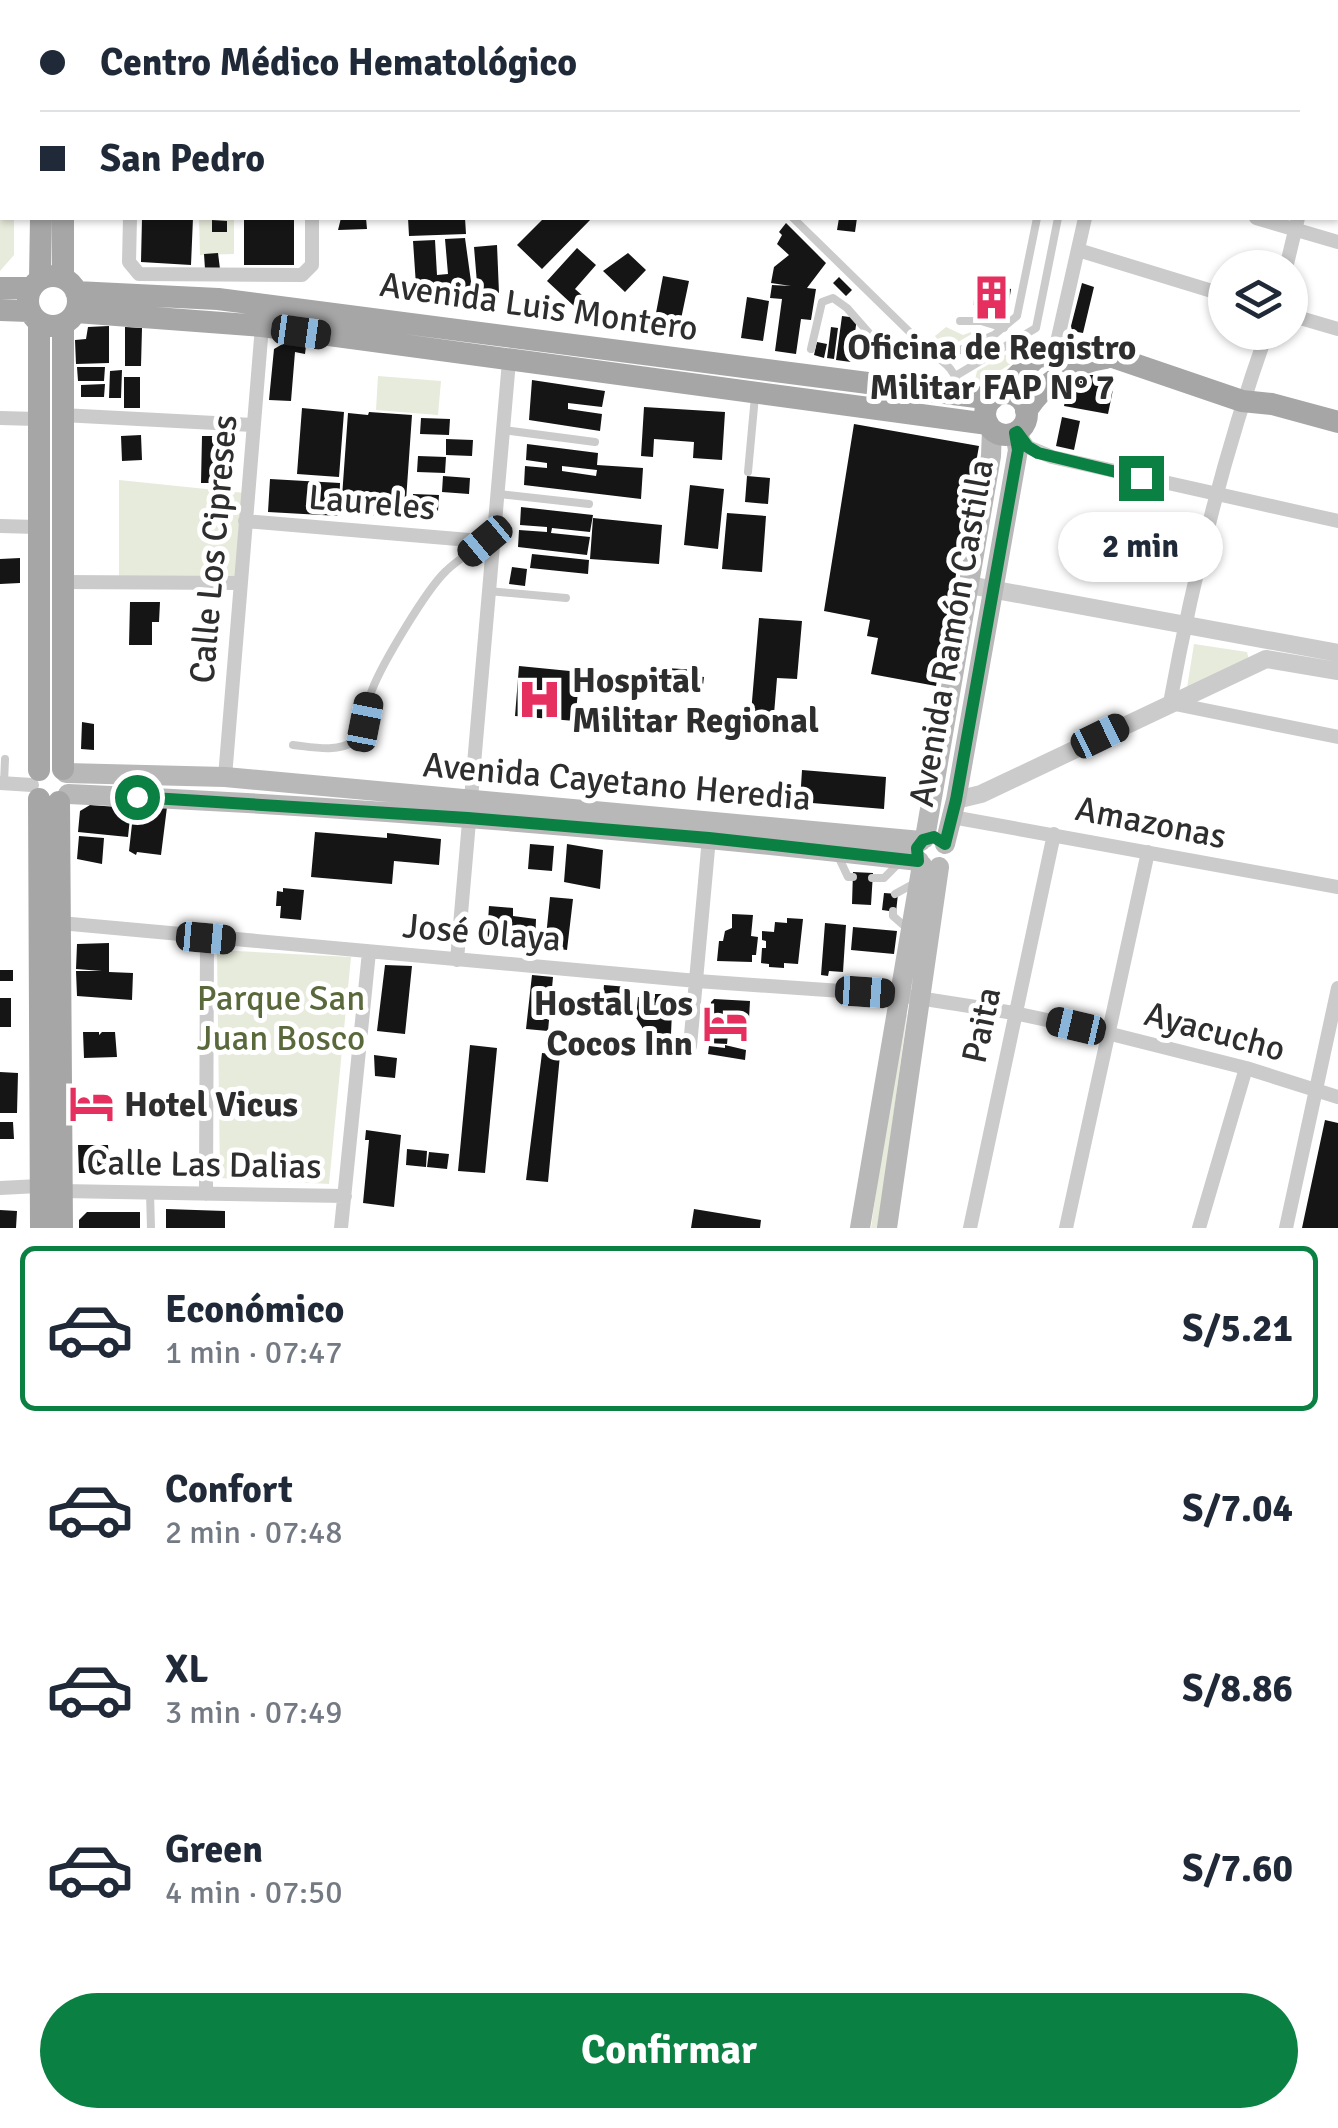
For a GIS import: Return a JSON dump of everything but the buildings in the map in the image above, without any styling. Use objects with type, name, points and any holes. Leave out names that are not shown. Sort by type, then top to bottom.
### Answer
[{"type":"main road","points":[[40,676],[61,582],[62,415],[41,220]]},
{"type":"main road","points":[[50,1047],[60,923],[52,785],[40,676],[37,419],[63,220]]},
{"type":"main road","name":"Avenida Luis Montero","points":[[0,288],[52,301],[218,310],[827,391],[914,414],[1008,426],[1022,400],[1011,394],[993,398],[958,386],[918,390],[827,391],[756,393],[262,326],[218,310]]},
{"type":"main road","name":"Avenida Luis Montero","points":[[0,310],[52,301]]},
{"type":"main road","points":[[1113,357],[1076,364],[1055,378],[1008,426],[985,414],[993,398],[1036,358],[1070,348],[1113,357],[1242,400],[1338,422]]},
{"type":"main road","points":[[914,414],[918,390]]},
{"type":"main road","points":[[1242,400],[1264,416],[1338,436]]},
{"type":"main road","name":"Avenida Ramón Castilla","points":[[860,1228],[909,997],[910,930],[969,584],[1008,426]]},
{"type":"main road","name":"Avenida Ramón Castilla","points":[[887,1228],[924,857],[954,809],[1018,450],[1008,426]]},
{"type":"main road","name":"Avenida Cayetano Heredia","points":[[52,785],[225,777],[709,838],[924,857]]},
{"type":"main road","points":[[40,1228],[50,1189],[52,785]]},
{"type":"main road","name":"Avenida Cayetano Heredia","points":[[52,785],[240,802],[469,809],[924,857]]},
{"type":"main road","points":[[50,1189],[62,1228]]},
{"type":"street","points":[[130,220],[130,262],[139,274],[302,275],[312,265],[312,220]]},
{"type":"street","points":[[1054,351],[1085,220]]},
{"type":"street","points":[[1290,250],[1297,223],[1338,242]]},
{"type":"street","points":[[1078,250],[1208,290]]},
{"type":"street","points":[[218,310],[219,274]]},
{"type":"street","points":[[1308,320],[1338,329]]},
{"type":"street","name":"Calle Los Cipreses","points":[[225,777],[262,326]]},
{"type":"street","points":[[1170,702],[1184,625],[1216,496],[1242,400],[1260,350]]},
{"type":"street","points":[[457,960],[489,542],[509,362]]},
{"type":"street","points":[[62,415],[254,425]]},
{"type":"street","points":[[0,418],[37,419]]},
{"type":"street","points":[[1008,426],[1038,453],[1338,521]]},
{"type":"street","name":"Laureles","points":[[245,521],[489,542]]},
{"type":"street","points":[[0,526],[37,526]]},
{"type":"street","points":[[61,582],[240,583]]},
{"type":"street","points":[[969,584],[1338,652]]},
{"type":"street","points":[[954,809],[1266,659],[1338,671]]},
{"type":"street","points":[[1170,702],[1338,736]]},
{"type":"street","name":"Avenida Cayetano Heredia","points":[[2,783],[52,785]]},
{"type":"street","name":"Amazonas","points":[[954,809],[1054,834],[1338,887]]},
{"type":"street","name":"Paita","points":[[970,1228],[1054,834]]},
{"type":"street","points":[[690,1046],[709,838]]},
{"type":"street","points":[[1066,1228],[1148,852]]},
{"type":"street","name":"José Olaya","points":[[60,923],[909,997]]},
{"type":"street","points":[[206,938],[206,1194]]},
{"type":"street","points":[[341,1228],[369,952]]},
{"type":"street","points":[[1286,1228],[1338,988]]},
{"type":"street","name":"Ayacucho","points":[[909,997],[1014,1013],[1107,1033],[1246,1068],[1338,1098]]},
{"type":"street","points":[[1199,1228],[1246,1068]]},
{"type":"street","name":"Calle Las Dalias","points":[[0,1188],[345,1196]]},
{"type":"lane","points":[[795,220],[940,359],[958,386],[1036,328],[1058,220]]},
{"type":"lane","points":[[940,359],[994,335],[1019,312],[1038,220]]},
{"type":"lane","points":[[811,348],[822,302],[833,298],[847,308],[890,357]]},
{"type":"lane","points":[[960,321],[981,320],[1004,328]]},
{"type":"lane","points":[[994,335],[1002,351]]},
{"type":"lane","points":[[748,472],[756,393]]},
{"type":"lane","points":[[503,430],[594,442]]},
{"type":"lane","points":[[497,494],[589,504]]},
{"type":"lane","points":[[293,745],[345,746],[358,738],[371,690],[426,596],[449,567],[489,542]]},
{"type":"lane","points":[[488,590],[566,598]]},
{"type":"lane","points":[[2,783],[5,759]]},
{"type":"lane","points":[[836,852],[848,876],[853,877]]},
{"type":"lane","points":[[884,878],[895,892],[924,857]]},
{"type":"lane","points":[[872,878],[884,878],[924,857]]},
{"type":"lane","points":[[893,912],[910,930]]},
{"type":"lane","points":[[150,1193],[151,1228]]},
{"type":"green space","points":[[0,220],[14,220],[14,255],[0,271]]},
{"type":"green space","points":[[199,220],[234,220],[234,254],[200,255]]},
{"type":"green space","points":[[946,327],[963,335],[982,328],[958,342],[941,346],[935,336]]},
{"type":"green space","points":[[1035,338],[1015,361],[981,383],[975,380],[977,371]]},
{"type":"green space","points":[[378,376],[441,381],[438,415],[376,410]]},
{"type":"green space","points":[[119,480],[245,493],[237,577],[119,577]]},
{"type":"green space","points":[[1194,644],[1247,652],[1249,660],[1187,688]]},
{"type":"green space","name":"Parque San Juan Bosco","points":[[217,950],[351,957],[329,1184],[220,1178]]},
{"type":"green space","points":[[901,1014],[907,1015],[878,1228],[871,1228]]},
{"type":"place","name":"Oficina de Registro Militar FAP N° 7","points":[[992,297]]},
{"type":"place","name":"Hospital Militar Regional","points":[[539,700]]},
{"type":"place","name":"Hostal Los Cocos Inn","points":[[726,1023]]},
{"type":"place","name":"Hotel Vicus","points":[[91,1104]]},
{"type":"route","points":[[137,797],[468,818],[709,838],[918,861],[917,848],[923,840],[934,837],[945,844],[956,800],[1018,450],[1015,433],[1038,453],[1141,478]]}]
